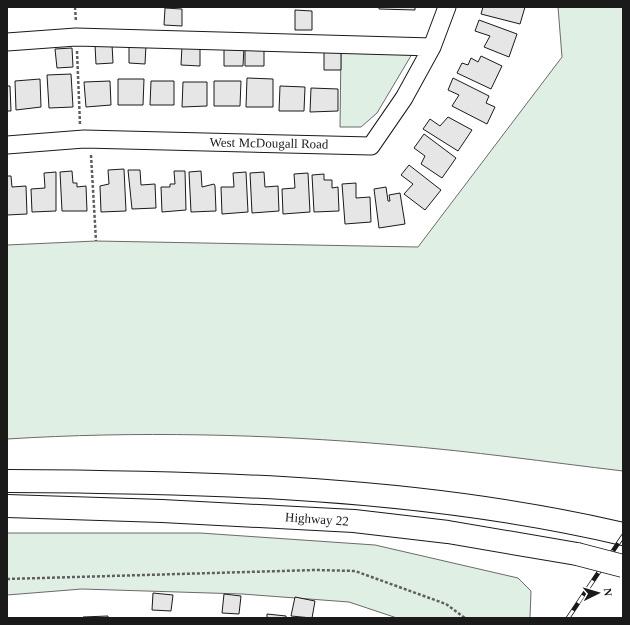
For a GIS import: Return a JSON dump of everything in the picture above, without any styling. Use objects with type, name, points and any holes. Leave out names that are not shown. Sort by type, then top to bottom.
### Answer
[{"type":"main road","points":[[7,481],[208,485],[391,496],[595,527],[623,534]]},
{"type":"main road","name":"Highway 22","points":[[7,506],[170,511],[354,521],[448,532],[577,554],[623,566]]},
{"type":"street","name":"West McDougall Road","points":[[7,145],[84,139],[372,146],[404,98],[432,47],[447,7]]},
{"type":"street","points":[[7,42],[76,37],[432,47]]},
{"type":"path","points":[[75,7],[80,126]]},
{"type":"path","points":[[91,151],[96,241]]},
{"type":"path","points":[[7,579],[316,570],[355,571],[446,604],[465,618]]},
{"type":"green space","points":[[558,7],[623,7],[623,471],[452,450],[298,438],[152,434],[7,439],[7,245],[96,241],[418,247],[562,57]]},
{"type":"green space","points":[[341,47],[415,49],[377,113],[361,127],[340,127]]},
{"type":"green space","points":[[7,533],[200,533],[375,545],[518,578],[531,591],[530,618],[397,618],[349,602],[242,594],[82,589],[7,595]]},
{"type":"building","points":[[379,7],[415,7],[415,10],[379,9]]},
{"type":"building","points":[[483,7],[525,7],[520,24],[481,14]]},
{"type":"building","points":[[165,8],[182,9],[182,26],[164,25]]},
{"type":"building","points":[[295,10],[312,11],[312,30],[295,30]]},
{"type":"building","points":[[479,20],[517,34],[509,57],[484,47],[490,36],[475,31]]},
{"type":"building","points":[[112,44],[113,63],[96,64],[95,45]]},
{"type":"building","points":[[129,44],[146,45],[145,64],[129,63]]},
{"type":"building","points":[[182,46],[200,47],[200,66],[181,65]]},
{"type":"building","points":[[224,47],[244,47],[243,66],[224,66]]},
{"type":"building","points":[[245,47],[264,48],[264,66],[245,66]]},
{"type":"building","points":[[72,48],[73,67],[57,68],[55,49]]},
{"type":"building","points":[[324,51],[341,51],[341,70],[324,70]]},
{"type":"building","points":[[481,56],[502,66],[491,89],[457,73],[462,63],[468,65],[471,58],[478,62]]},
{"type":"building","points":[[71,74],[73,107],[49,108],[47,75]]},
{"type":"building","points":[[247,78],[273,79],[273,107],[246,107]]},
{"type":"building","points":[[453,78],[489,96],[486,103],[495,107],[487,124],[452,106],[459,95],[448,90]]},
{"type":"building","points":[[40,79],[41,107],[16,110],[15,81]]},
{"type":"building","points":[[118,79],[144,79],[143,105],[118,105]]},
{"type":"building","points":[[110,81],[111,105],[86,107],[84,82]]},
{"type":"building","points":[[151,81],[174,81],[174,105],[150,105]]},
{"type":"building","points":[[214,81],[241,81],[240,106],[214,106]]},
{"type":"building","points":[[183,82],[207,82],[207,106],[182,107]]},
{"type":"building","points":[[7,86],[10,86],[11,111],[7,111]]},
{"type":"building","points":[[280,86],[305,87],[304,111],[279,111]]},
{"type":"building","points":[[311,88],[338,89],[338,111],[310,112]]},
{"type":"building","points":[[448,117],[472,130],[458,151],[423,129],[430,119],[440,126]]},
{"type":"building","points":[[424,134],[456,158],[442,178],[421,164],[425,156],[414,148]]},
{"type":"building","points":[[409,165],[441,190],[425,210],[404,194],[413,184],[401,175]]},
{"type":"building","points":[[124,169],[126,211],[101,212],[100,186],[109,184],[108,170]]},
{"type":"building","points":[[128,170],[140,170],[141,185],[155,184],[156,208],[132,209]]},
{"type":"building","points":[[72,171],[73,183],[77,183],[77,187],[86,186],[87,211],[62,211],[60,172]]},
{"type":"building","points":[[174,171],[185,171],[186,210],[162,212],[161,187],[170,187],[170,184],[175,184]]},
{"type":"building","points":[[201,171],[202,187],[214,184],[215,186],[216,211],[191,212],[189,172]]},
{"type":"building","points":[[56,172],[56,211],[32,212],[31,189],[45,188],[44,173]]},
{"type":"building","points":[[246,172],[248,212],[222,214],[221,187],[234,187],[233,173]]},
{"type":"building","points":[[264,172],[265,187],[278,186],[279,211],[252,213],[250,173]]},
{"type":"building","points":[[308,173],[310,212],[283,214],[282,189],[295,188],[294,174]]},
{"type":"building","points":[[324,174],[324,180],[332,180],[332,188],[338,187],[339,211],[314,212],[312,175]]},
{"type":"building","points":[[7,176],[11,176],[12,187],[26,186],[27,214],[7,215]]},
{"type":"building","points":[[356,183],[356,198],[370,197],[371,222],[345,224],[342,184]]},
{"type":"building","points":[[386,187],[388,201],[390,201],[389,195],[400,193],[405,224],[379,228],[374,189]]},
{"type":"building","points":[[153,593],[173,595],[171,611],[152,610]]},
{"type":"building","points":[[224,594],[241,596],[239,614],[222,613]]},
{"type":"building","points":[[295,597],[315,601],[312,618],[291,616]]},
{"type":"building","points":[[267,614],[286,616],[286,618],[267,618]]},
{"type":"building","points":[[108,616],[108,618],[83,618],[83,617]]},
{"type":"railway","points":[[568,618],[623,536]]}]
